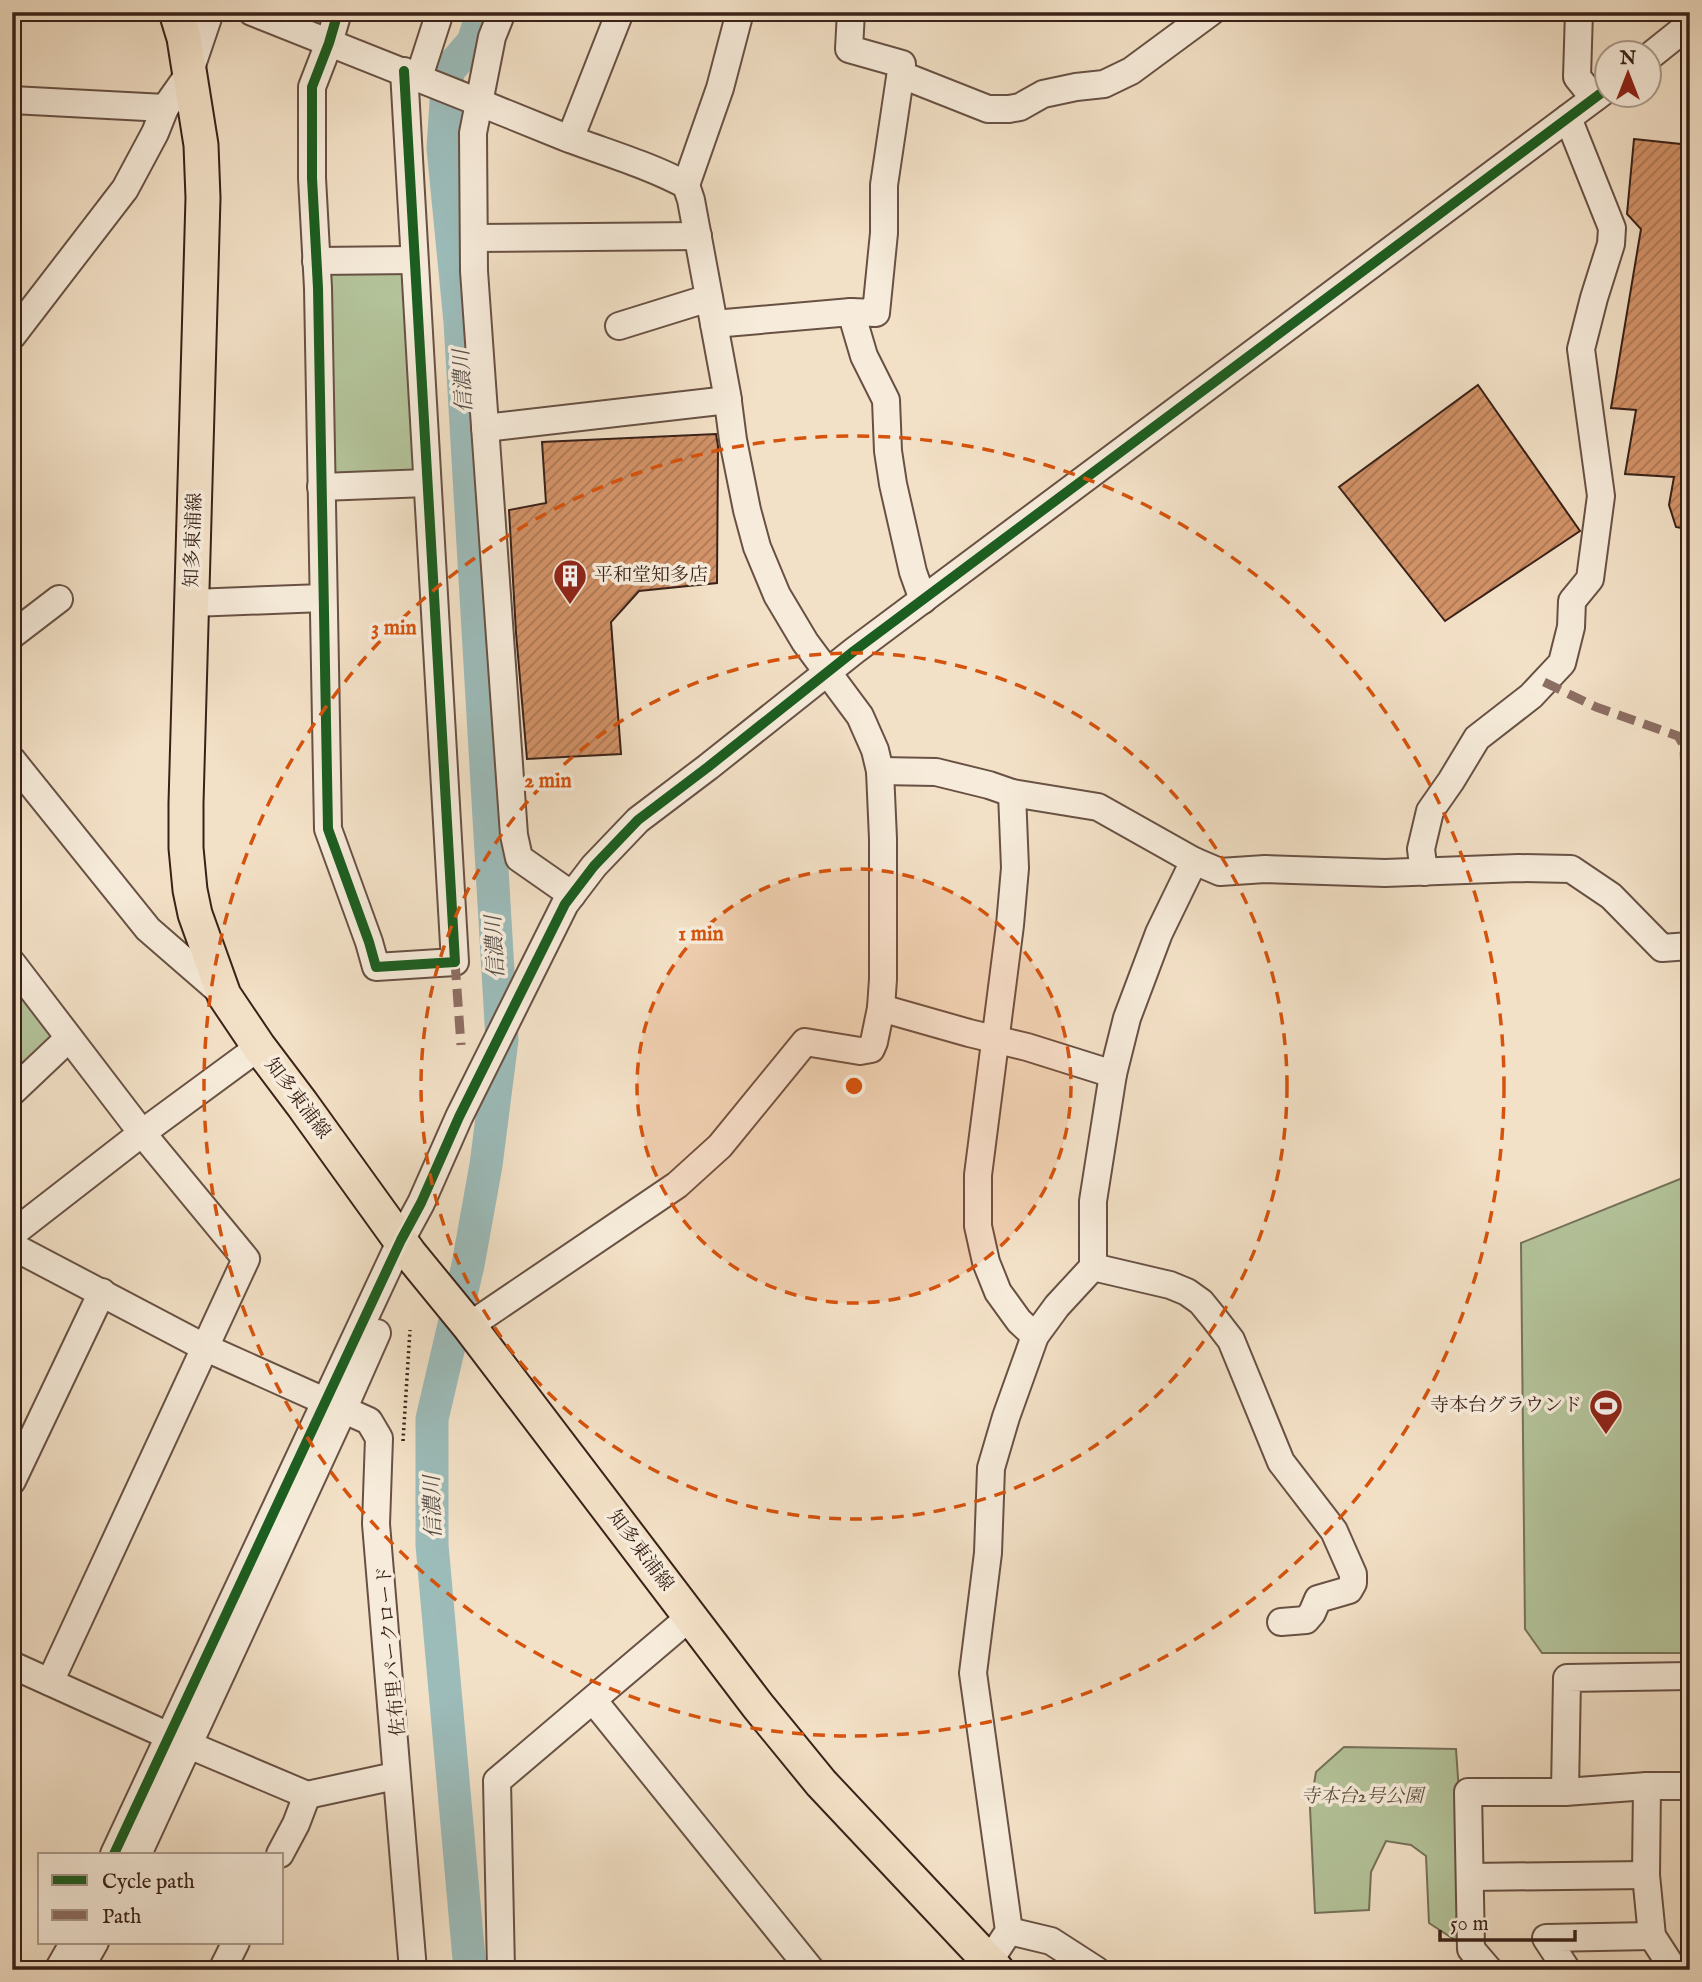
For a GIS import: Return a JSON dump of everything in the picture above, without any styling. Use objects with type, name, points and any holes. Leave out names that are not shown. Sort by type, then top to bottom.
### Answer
[{"type":"main road","name":"知多東浦線","points":[[176,12],[184,38],[201,145],[204,198],[186,848],[195,915],[223,995],[405,1247],[469,1325],[690,1617],[821,1783],[989,1967]]},
{"type":"street","points":[[12,336],[125,189],[155,133],[165,108],[189,74],[210,12]]},
{"type":"street","points":[[253,12],[686,185]]},
{"type":"street","points":[[338,12],[312,87],[328,829],[376,967],[455,962],[414,260],[415,76],[440,12]]},
{"type":"street","points":[[502,12],[469,98],[474,133],[474,271],[514,835],[519,858],[572,895]]},
{"type":"street","points":[[570,139],[620,12]]},
{"type":"street","points":[[469,1325],[677,1185],[720,1146],[805,1042],[860,1051],[871,1049],[874,1042],[881,1008],[883,979],[880,771],[860,716],[805,642],[777,595],[757,547],[733,440],[712,311],[686,185],[720,88],[740,12]]},
{"type":"street","points":[[619,325],[712,311],[876,313],[884,233],[884,185],[902,64],[849,50],[851,12]]},
{"type":"street","points":[[902,75],[988,109],[1020,107],[1043,94],[1104,84],[1131,71],[1211,12]]},
{"type":"street","points":[[1579,12],[1577,77],[1594,88]]},
{"type":"street","points":[[1664,44],[1690,24]]},
{"type":"street","points":[[138,1853],[179,1741],[334,1406],[459,1117],[565,904],[594,866],[638,820],[853,651],[1594,98]]},
{"type":"street","points":[[12,100],[165,108]]},
{"type":"street","points":[[1424,872],[1421,849],[1430,811],[1477,738],[1531,696],[1562,663],[1571,627],[1572,601],[1590,579],[1601,496],[1581,349],[1611,244],[1612,228],[1568,118]]},
{"type":"street","points":[[474,238],[698,236]]},
{"type":"street","points":[[316,261],[414,260]]},
{"type":"street","points":[[851,312],[864,356],[886,400],[888,451],[893,484],[913,572],[923,600]]},
{"type":"street","points":[[485,428],[728,400]]},
{"type":"street","points":[[321,487],[427,483]]},
{"type":"street","points":[[192,603],[323,598]]},
{"type":"street","points":[[12,635],[59,599]]},
{"type":"street","points":[[12,760],[148,929],[223,995]]},
{"type":"street","points":[[880,771],[936,772],[1012,793],[1098,807],[1194,861],[1220,872],[1265,869],[1385,873],[1519,868],[1571,869],[1611,896],[1661,948],[1690,946]]},
{"type":"street","points":[[1012,793],[1015,868],[978,1175],[978,1226],[986,1262],[998,1292],[1019,1321],[1035,1336]]},
{"type":"street","points":[[989,1967],[1009,1931],[973,1673],[988,1553],[991,1468],[1035,1336],[1093,1267],[1093,1201],[1113,1074],[1127,1018],[1159,933],[1194,861]]},
{"type":"street","points":[[12,963],[142,1133],[246,1259],[50,1682]]},
{"type":"street","points":[[881,1008],[995,1038],[1113,1074]]},
{"type":"street","points":[[12,1092],[69,1038]]},
{"type":"street","points":[[12,1234],[259,1047]]},
{"type":"street","points":[[12,1246],[204,1347],[369,1421],[379,1438],[376,1524],[413,1970]]},
{"type":"street","points":[[1093,1267],[1170,1285],[1201,1302],[1231,1340],[1280,1462],[1334,1531],[1353,1574],[1353,1583],[1349,1590],[1318,1599],[1307,1620],[1281,1622]]},
{"type":"street","points":[[12,1481],[102,1292]]},
{"type":"street","points":[[501,1970],[497,1781],[690,1617]]},
{"type":"street","points":[[12,1665],[307,1796],[395,1776]]},
{"type":"street","points":[[1565,1792],[1567,1678],[1690,1676]]},
{"type":"street","points":[[593,1700],[811,1970]]},
{"type":"street","points":[[115,1853],[179,1741]]},
{"type":"street","points":[[1647,1786],[1646,1875],[1652,1936],[1674,1970]]},
{"type":"street","points":[[1489,1970],[1471,1949],[1468,1791],[1565,1792],[1690,1786]]},
{"type":"street","points":[[281,1853],[307,1796]]},
{"type":"street","points":[[1470,1877],[1646,1875]]},
{"type":"street","points":[[1009,1931],[1051,1941],[1096,1970]]},
{"type":"street","points":[[1567,1970],[1546,1938],[1652,1936]]},
{"type":"street","points":[[58,1970],[73,1944]]},
{"type":"street","points":[[79,1970],[94,1944]]},
{"type":"street","points":[[226,1968],[235,1944]]},
{"type":"path","points":[[402,1446],[410,1330]]},
{"type":"green space","points":[[403,268],[415,471],[329,476],[325,270]]},
{"type":"green space","points":[[12,963],[69,1038],[12,1092]]},
{"type":"green space","name":"寺本台グラウンド","points":[[1690,1175],[1690,1653],[1542,1653],[1525,1629],[1521,1243]]},
{"type":"green space","name":"寺本台2号公園","points":[[1344,1747],[1456,1749],[1459,1792],[1458,1942],[1429,1923],[1426,1856],[1411,1845],[1386,1841],[1371,1872],[1369,1910],[1315,1913],[1310,1808],[1316,1772]]},
{"type":"building","points":[[1634,139],[1690,145],[1690,530],[1676,527],[1669,505],[1674,477],[1625,474],[1636,410],[1611,408],[1641,229],[1627,214]]},
{"type":"building","points":[[1478,385],[1580,531],[1445,621],[1339,487]]},
{"type":"building","name":"平和堂知多店","points":[[716,434],[717,583],[639,591],[611,622],[621,754],[527,759],[509,510],[546,503],[542,442]]},
{"type":"waterway","name":"信濃川","points":[[470,1970],[432,1545],[432,1419],[468,1265],[486,1165],[502,1040],[460,322],[443,148],[448,71],[473,42],[483,12]]},
{"type":"marked path","points":[[1544,682],[1596,707],[1678,736],[1684,746],[1686,814],[1690,817]]},
{"type":"marked path","points":[[455,962],[461,1045]]},
{"type":"cycle path","points":[[338,12],[312,87],[328,829],[376,967],[455,962],[404,71]]},
{"type":"cycle path","points":[[114,1853],[459,1117],[565,904],[594,866],[638,820],[854,651],[1594,98]]},
{"type":"place","name":"平和堂知多店","points":[[570,606]]},
{"type":"place","name":"寺本台グラウンド","points":[[1606,1436]]}]
